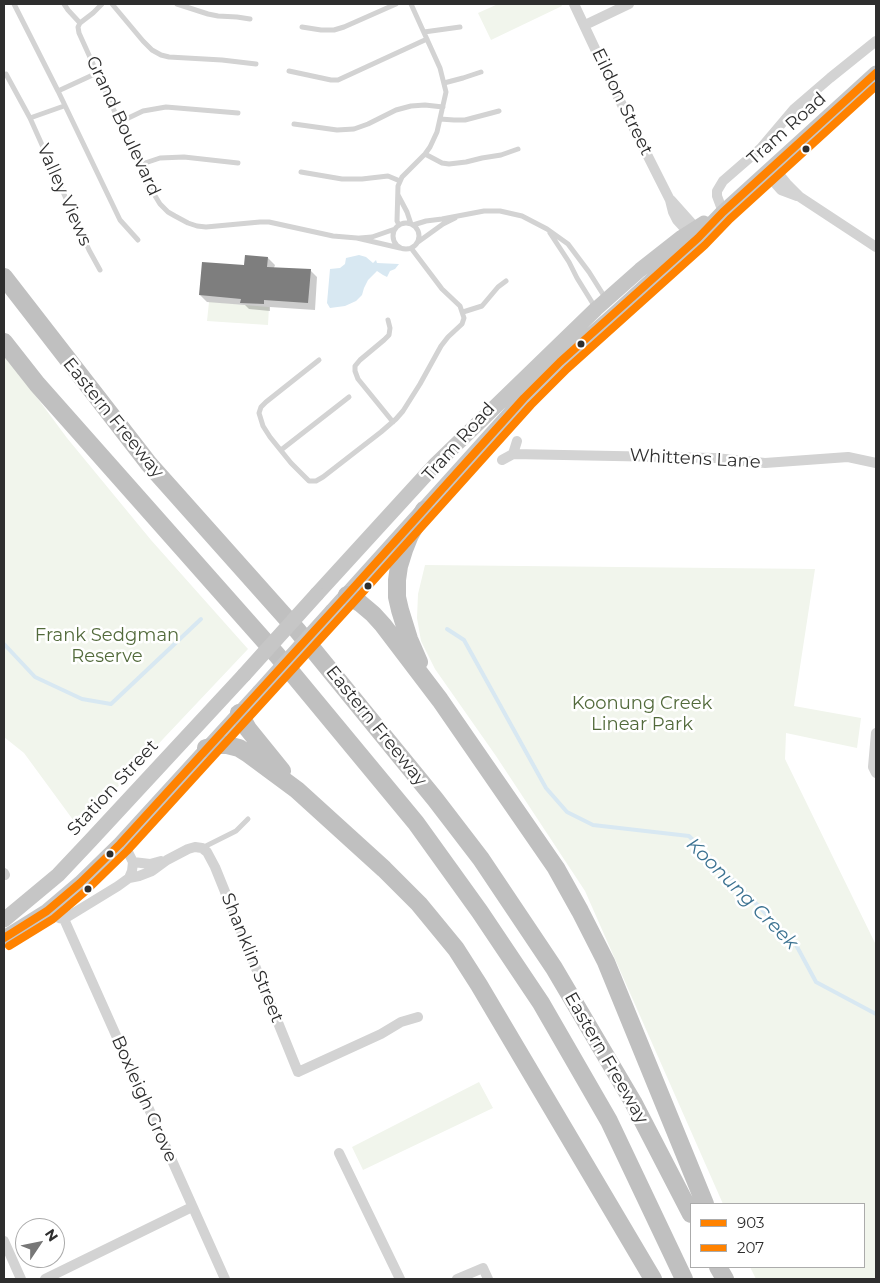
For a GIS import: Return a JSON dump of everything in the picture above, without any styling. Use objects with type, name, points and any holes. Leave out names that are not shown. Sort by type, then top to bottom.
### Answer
[{"type":"highway","name":"Eastern Freeway","points":[[4,277],[148,464],[297,630],[435,799],[481,859],[554,968],[633,1102],[690,1212]]},
{"type":"highway","name":"Eastern Freeway","points":[[4,342],[37,384],[278,655],[416,824],[480,912],[541,1003],[609,1121],[684,1279]]},
{"type":"highway","points":[[424,510],[410,535],[399,566],[397,597],[403,623],[412,647],[440,700]]},
{"type":"highway","points":[[347,596],[360,603],[383,625],[440,700],[556,868],[606,962],[705,1203]]},
{"type":"highway","points":[[239,713],[248,729],[298,790]]},
{"type":"highway","points":[[206,748],[220,745],[239,748],[298,790],[420,904],[456,949],[479,985],[653,1279]]},
{"type":"highway","points":[[719,1268],[725,1279]]},
{"type":"main road","name":"Tram Road","points":[[244,675],[434,466],[602,304],[640,270],[723,212],[876,73]]},
{"type":"main road","name":"Tram Road","points":[[239,713],[347,596],[524,398],[560,362],[611,317],[694,233]]},
{"type":"main road","points":[[602,304],[611,317]]},
{"type":"main road","points":[[317,594],[347,596]]},
{"type":"main road","points":[[4,938],[46,911],[80,883],[120,844],[239,713],[236,702],[236,690],[244,675]]},
{"type":"main road","name":"Station Street","points":[[4,920],[58,875],[244,675]]},
{"type":"main road","points":[[58,875],[100,848],[108,844],[120,844]]},
{"type":"main road","points":[[44,886],[46,911]]},
{"type":"street","name":"Eildon Street","points":[[574,4],[670,200],[677,220],[694,233]]},
{"type":"street","points":[[584,25],[629,4]]},
{"type":"street","points":[[723,212],[717,191],[724,181],[761,148],[794,109],[876,41]]},
{"type":"street","points":[[769,170],[781,190],[800,197],[876,247]]},
{"type":"street","points":[[513,454],[517,441]]},
{"type":"street","name":"Whittens Lane","points":[[502,460],[513,454],[715,458],[765,463],[848,458],[876,463]]},
{"type":"street","points":[[876,733],[873,767],[876,773]]},
{"type":"street","points":[[120,844],[126,848],[133,862],[129,878]]},
{"type":"street","points":[[46,911],[64,919],[129,878],[152,871],[167,860],[188,849],[202,848]]},
{"type":"street","name":"Shanklin Street","points":[[202,848],[207,852],[215,867],[298,1072],[381,1034],[401,1022],[418,1017]]},
{"type":"street","points":[[133,862],[150,864],[167,860]]},
{"type":"street","name":"Boxleigh Grove","points":[[64,919],[225,1279]]},
{"type":"street","points":[[339,1153],[400,1279]]},
{"type":"street","points":[[45,1279],[192,1207]]},
{"type":"street","points":[[4,1241],[21,1279]]},
{"type":"street","points":[[457,1279],[483,1268],[488,1279]]},
{"type":"lane","points":[[14,4],[120,220],[138,240]]},
{"type":"lane","points":[[64,4],[80,22],[93,14],[102,4]]},
{"type":"lane","points":[[112,4],[144,42],[161,55],[256,64]]},
{"type":"lane","points":[[177,4],[218,16],[237,16],[250,19]]},
{"type":"lane","points":[[302,26],[321,30],[334,30],[396,4]]},
{"type":"lane","points":[[411,4],[440,68],[446,92],[437,132],[430,147],[408,171],[398,186],[397,227],[393,234],[394,240],[400,248],[411,248],[443,224],[460,216]]},
{"type":"lane","name":"Grand Boulevard","points":[[80,22],[78,27],[79,33],[146,181],[160,204],[175,216],[188,223],[206,227],[269,222],[400,248]]},
{"type":"lane","points":[[424,32],[460,27]]},
{"type":"lane","points":[[289,71],[338,80],[427,39]]},
{"type":"lane","points":[[444,83],[481,72]]},
{"type":"lane","points":[[58,91],[97,73]]},
{"type":"lane","name":"Valley Views","points":[[6,74],[30,118],[89,250],[100,270]]},
{"type":"lane","points":[[30,118],[64,106]]},
{"type":"lane","points":[[294,124],[337,130],[354,129],[396,110],[411,106],[443,107]]},
{"type":"lane","points":[[120,122],[143,111],[166,107],[238,112]]},
{"type":"lane","points":[[440,119],[465,120],[499,111]]},
{"type":"lane","points":[[425,154],[442,163],[449,164],[501,155],[518,149]]},
{"type":"lane","points":[[139,165],[160,158],[184,157],[238,163]]},
{"type":"lane","points":[[301,172],[342,179],[388,176],[400,182]]},
{"type":"lane","points":[[398,194],[412,225]]},
{"type":"lane","points":[[412,225],[474,212],[500,211],[522,216],[547,229],[568,244],[589,272],[602,304]]},
{"type":"lane","points":[[397,227],[404,223],[417,228],[419,233],[418,242]]},
{"type":"lane","name":"Grand Boulevard","points":[[357,238],[372,236],[397,227]]},
{"type":"lane","points":[[547,229],[569,262],[577,278],[602,304]]},
{"type":"lane","points":[[319,360],[266,402],[261,407],[259,413],[263,426],[270,437],[309,481],[316,481],[393,422],[406,406],[441,346],[462,324],[464,318],[460,306],[442,289],[411,248]]},
{"type":"lane","points":[[463,312],[482,306],[498,287],[506,281]]},
{"type":"lane","points":[[388,320],[389,335],[360,360],[355,366],[355,371],[358,379],[393,422]]},
{"type":"lane","points":[[281,450],[349,397]]},
{"type":"lane","points":[[202,848],[236,831],[248,819]]},
{"type":"green space","points":[[498,4],[561,4],[562,6],[491,40],[478,13]]},
{"type":"green space","points":[[209,302],[269,307],[268,325],[207,321]]},
{"type":"green space","name":"Frank Sedgman Reserve","points":[[4,353],[67,438],[151,540],[248,649],[79,828],[24,753],[4,737]]},
{"type":"green space","name":"Koonung Creek Linear Park","points":[[425,565],[815,569],[794,706],[861,718],[857,748],[786,733],[785,759],[876,943],[876,1279],[756,1279],[750,1268],[865,1268],[865,1203],[723,1203],[585,891],[496,756],[435,669],[421,641],[417,618],[418,594]]},
{"type":"green space","points":[[479,1082],[493,1108],[363,1170],[352,1147]]},
{"type":"shaded area","points":[[359,255],[366,257],[373,263],[376,260],[377,263],[399,264],[390,271],[387,277],[377,271],[368,280],[362,295],[356,301],[345,306],[330,308],[327,303],[330,269],[340,268],[345,264],[346,258]]},
{"type":"building","points":[[245,255],[268,257],[267,267],[311,269],[308,303],[264,300],[264,304],[240,303],[241,299],[199,295],[202,262],[244,265]]},
{"type":"waterway","name":"Koonung Creek","points":[[4,644],[35,677],[82,699],[111,704],[201,619]]},
{"type":"waterway","name":"Koonung Creek","points":[[447,629],[464,640],[546,788],[567,812],[593,825],[689,836],[795,943],[816,982],[876,1014]]},
{"type":"transit line","name":"903","points":[[4,938],[47,911],[80,883],[120,844],[524,398],[560,362],[698,238],[723,212],[876,73]]},
{"type":"transit line","name":"207","points":[[9,946],[53,919],[87,890],[127,851],[531,405],[567,369],[705,245],[730,219],[876,86]]}]
